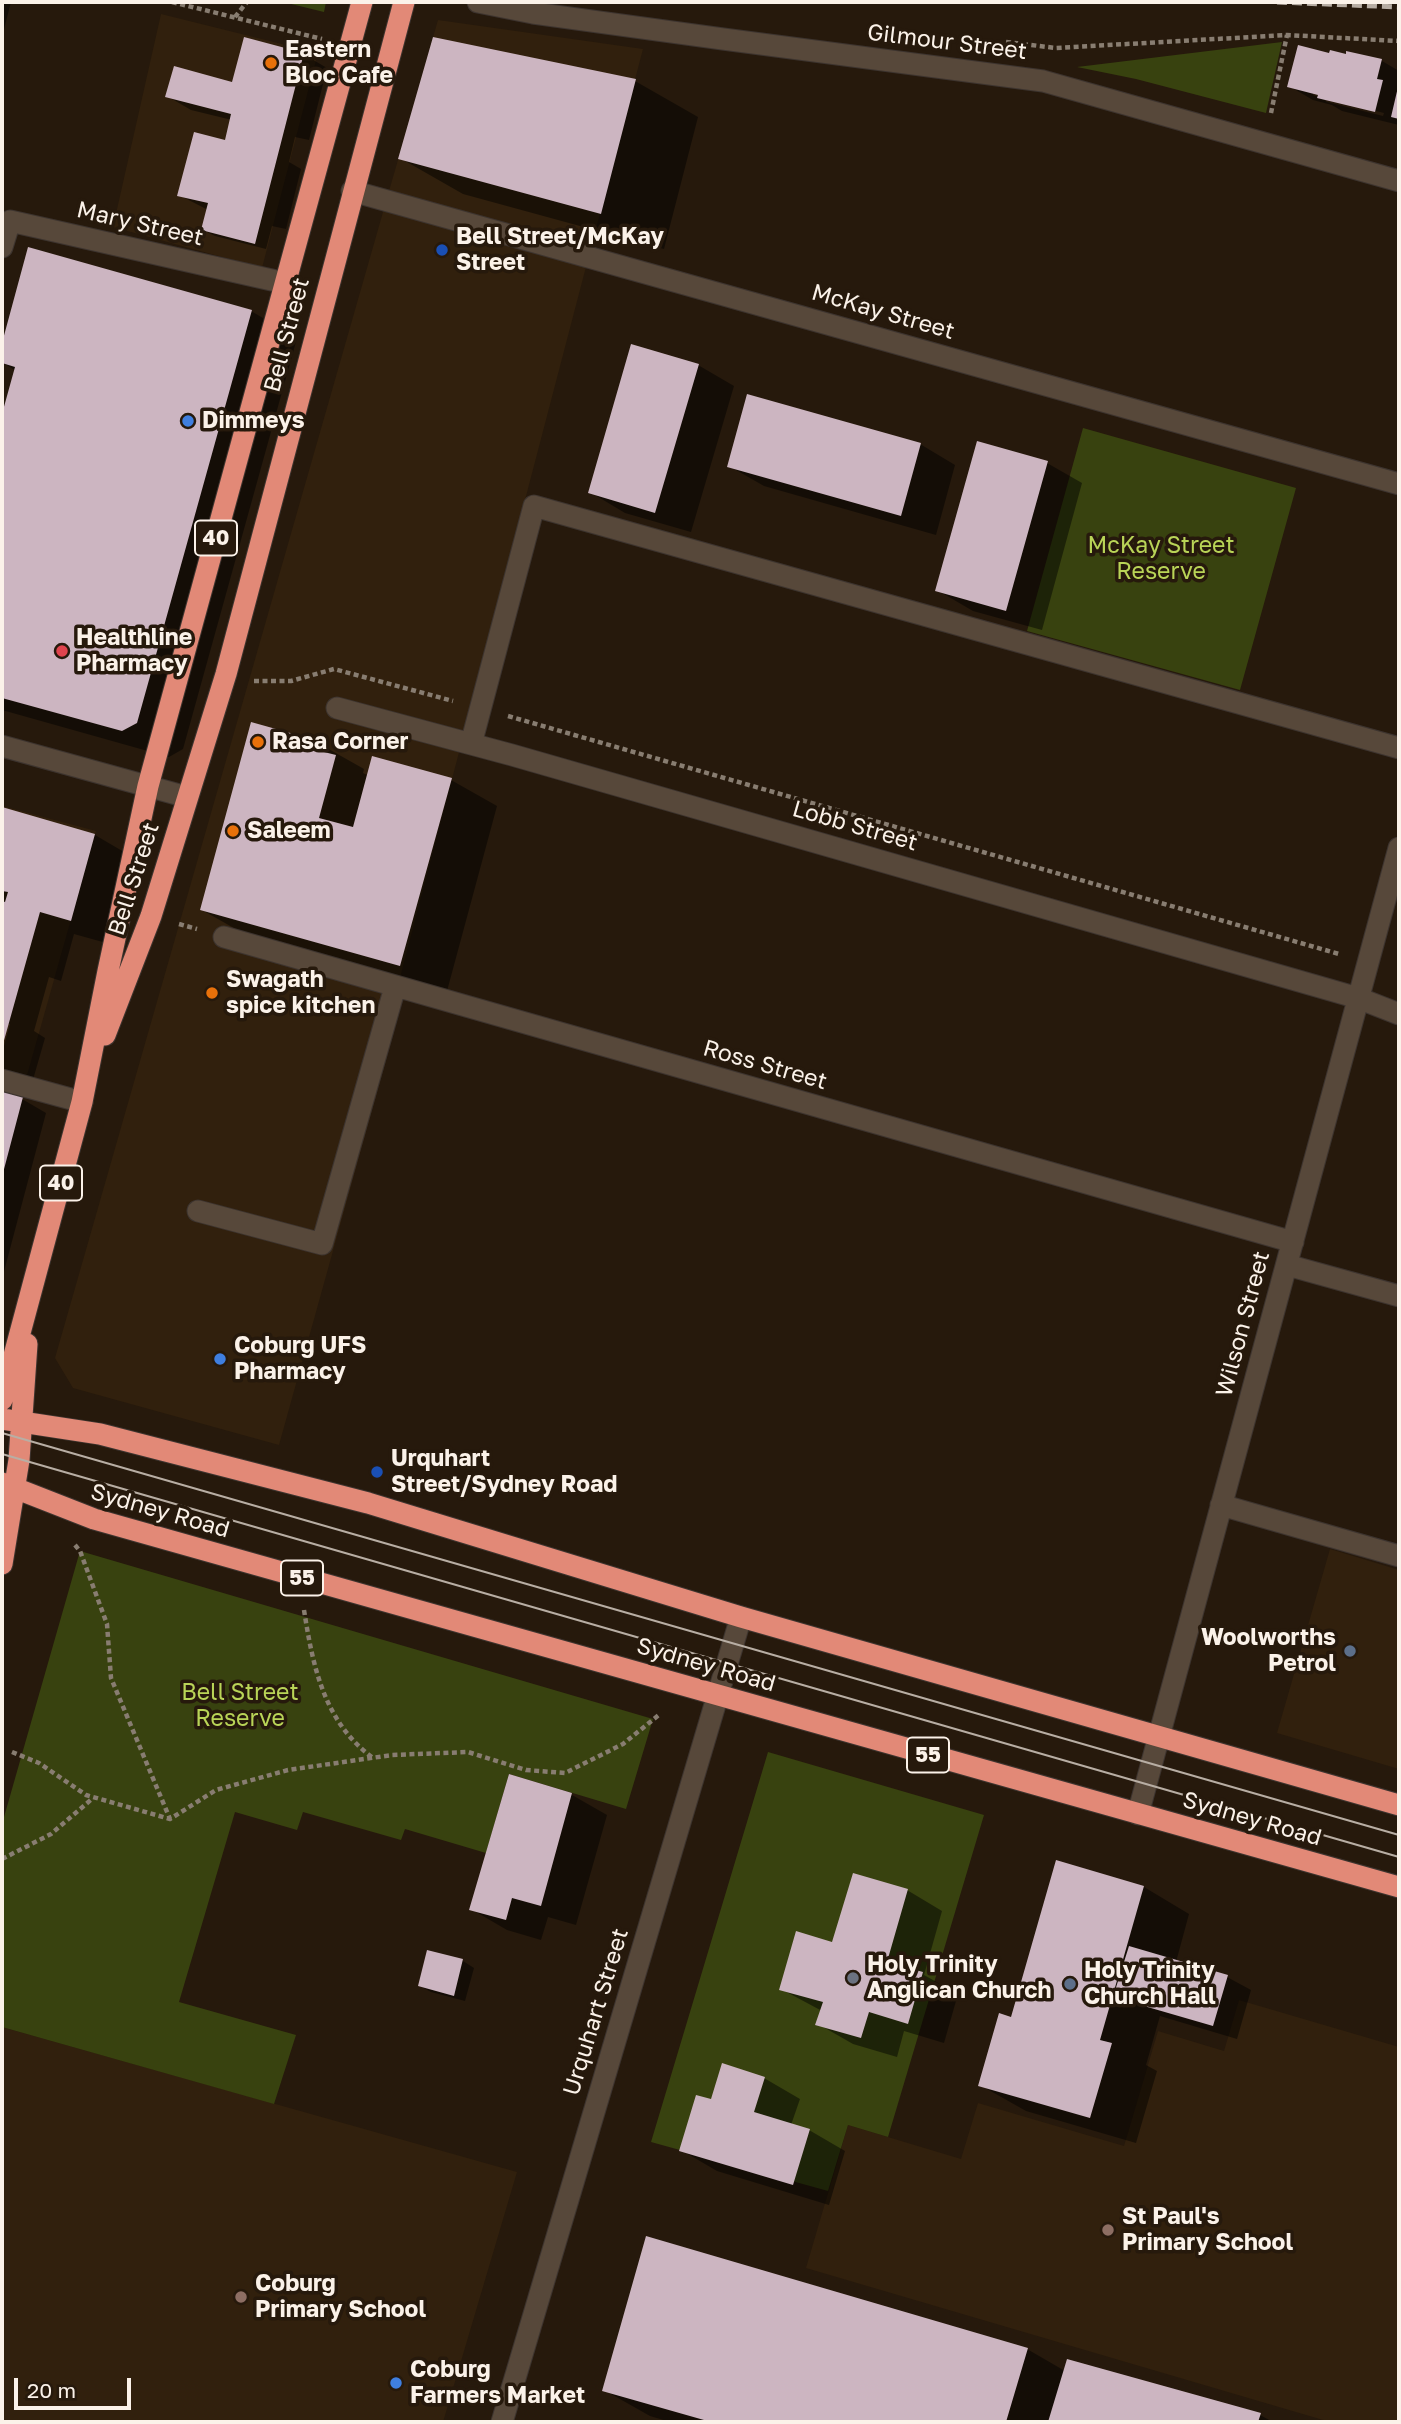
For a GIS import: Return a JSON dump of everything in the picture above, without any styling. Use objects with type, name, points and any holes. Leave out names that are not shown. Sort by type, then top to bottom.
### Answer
[{"type":"highway","name":"Bell Street","points":[[2,1400],[82,1102],[148,786],[362,2]]},
{"type":"highway","name":"Bell Street","points":[[87,1079],[151,916],[226,674],[404,2]]},
{"type":"highway","name":"Bell Street","points":[[2,1564],[12,1420],[26,1353],[34,1286]]},
{"type":"highway","points":[[12,1420],[100,1434],[368,1503],[741,1617],[1399,1805]]},
{"type":"highway","name":"Sydney Road","points":[[8,1486],[85,1517],[1399,1887]]},
{"type":"street","name":"Gilmour Street","points":[[478,2],[533,13],[1043,81],[1399,181]]},
{"type":"street","name":"McKay Street","points":[[352,191],[1399,484]]},
{"type":"street","name":"Mary Street","points":[[2,247],[10,221],[285,283]]},
{"type":"street","points":[[471,744],[534,506],[1399,748]]},
{"type":"street","name":"Lobb Street","points":[[337,708],[471,744],[1358,999],[1399,1014]]},
{"type":"street","points":[[2,746],[187,797]]},
{"type":"street","name":"Wilson Street","points":[[1138,1814],[1399,848]]},
{"type":"street","name":"Ross Street","points":[[224,937],[395,988],[1293,1242]]},
{"type":"street","points":[[198,1211],[322,1244],[395,988]]},
{"type":"street","points":[[2,1080],[82,1102]]},
{"type":"street","points":[[1287,1265],[1399,1296]]},
{"type":"street","points":[[1221,1505],[1399,1556]]},
{"type":"street","name":"Urquhart Street","points":[[502,2422],[741,1617]]},
{"type":"path","points":[[172,2],[350,47]]},
{"type":"path","points":[[235,17],[247,2]]},
{"type":"path","points":[[1265,144],[1287,35]]},
{"type":"path","points":[[999,41],[1056,48],[1287,35],[1399,41]]},
{"type":"path","points":[[226,674],[251,680],[291,681],[334,669],[1339,954]]},
{"type":"path","points":[[151,916],[224,937]]},
{"type":"path","points":[[72,1541],[80,1551],[107,1623],[111,1678],[170,1819]]},
{"type":"path","points":[[304,1609],[309,1644],[326,1702],[353,1743],[373,1758]]},
{"type":"path","points":[[12,1752],[39,1763],[93,1798],[170,1819],[216,1790],[288,1770],[392,1755],[468,1752],[526,1770],[565,1773],[623,1744],[660,1714]]},
{"type":"path","points":[[2,1859],[51,1834],[93,1798]]},
{"type":"shaded area","points":[[161,14],[318,53],[262,268],[113,227]]},
{"type":"shaded area","points":[[438,20],[643,49],[401,974],[395,1028],[279,1445],[73,1388],[55,1358]]},
{"type":"shaded area","points":[[2,806],[96,831],[2,1164]]},
{"type":"shaded area","name":"Woolworths Petrol","points":[[1330,1549],[1399,1570],[1399,1769],[1277,1733]]},
{"type":"shaded area","name":"St Paul's Primary School","points":[[1239,2000],[1399,2047],[1399,2422],[1330,2422],[806,2268],[848,2125],[961,2159],[978,2103],[1124,2146],[1158,2031],[1224,2051]]},
{"type":"shaded area","name":"Coburg Primary School","points":[[2,2027],[517,2172],[443,2422],[2,2422]]},
{"type":"green space","points":[[283,2],[326,2],[324,12]]},
{"type":"green space","points":[[1282,42],[1266,113],[1136,79],[1077,67]]},
{"type":"green space","name":"McKay Street Reserve","points":[[1083,428],[1296,488],[1240,690],[1027,631]]},
{"type":"green space","name":"Bell Street Reserve","points":[[80,1551],[653,1719],[626,1809],[509,1774],[486,1853],[405,1829],[401,1840],[303,1812],[297,1830],[235,1812],[179,2002],[296,2035],[274,2104],[2,2027],[2,1824]]},
{"type":"green space","points":[[768,1752],[984,1815],[888,2137],[848,2125],[828,2191],[651,2142]]},
{"type":"building","points":[[244,37],[304,53],[255,244],[201,230],[208,203],[177,196],[194,132],[225,140],[231,114],[165,97],[174,66],[232,82]]},
{"type":"building","points":[[433,37],[636,79],[601,214],[398,159]]},
{"type":"building","points":[[1298,45],[1329,53],[1330,50],[1346,54],[1346,51],[1382,59],[1377,79],[1383,80],[1375,112],[1317,98],[1318,95],[1287,87]]},
{"type":"building","points":[[1399,88],[1399,119],[1391,117]]},
{"type":"building","points":[[28,247],[252,310],[137,723],[122,731],[2,698],[2,414],[15,367],[2,363],[2,343]]},
{"type":"building","points":[[631,344],[699,364],[655,513],[588,493]]},
{"type":"building","points":[[747,394],[921,443],[901,516],[727,467]]},
{"type":"building","points":[[977,441],[1048,461],[1006,611],[935,591]]},
{"type":"building","points":[[251,722],[319,741],[316,750],[336,755],[319,818],[353,827],[372,756],[452,778],[400,966],[200,910]]},
{"type":"building","points":[[2,807],[95,834],[71,921],[40,912],[3,1044],[2,901],[5,902],[8,892],[2,891]]},
{"type":"building","points":[[2,1091],[23,1097],[3,1173],[2,1173]]},
{"type":"building","points":[[509,1774],[572,1793],[541,1906],[512,1898],[506,1920],[469,1910]]},
{"type":"building","points":[[1056,1860],[1144,1886],[1100,2040],[1112,2043],[1090,2118],[978,2086],[999,2013],[1011,2017]]},
{"type":"building","points":[[853,1873],[908,1889],[887,1962],[923,1972],[908,2024],[869,2012],[861,2038],[815,2025],[823,2002],[779,1990],[796,1931],[832,1942]]},
{"type":"building","points":[[1129,1946],[1228,1975],[1213,2026],[1113,1997]]},
{"type":"building","points":[[427,1950],[463,1959],[454,1996],[418,1986]]},
{"type":"building","points":[[722,2063],[765,2077],[754,2112],[810,2129],[793,2185],[679,2151],[696,2095],[711,2099]]},
{"type":"building","points":[[646,2236],[1028,2348],[1006,2422],[711,2422],[602,2391]]},
{"type":"building","points":[[1067,2359],[1261,2413],[1258,2422],[1048,2422]]},
{"type":"tram line","points":[[2,1433],[1399,1835]]},
{"type":"tram line","points":[[2,1454],[1399,1857]]},
{"type":"railway","points":[[1277,2],[1399,7]]},
{"type":"place","name":"Eastern Bloc Cafe","points":[[271,63]]},
{"type":"place","name":"Bell Street/McKay Street","points":[[442,250]]},
{"type":"place","name":"Dimmeys","points":[[188,421]]},
{"type":"place","name":"Healthline Pharmacy","points":[[62,651]]},
{"type":"place","name":"Rasa Corner","points":[[258,742]]},
{"type":"place","name":"Saleem","points":[[233,831]]},
{"type":"place","name":"Swagath spice kitchen","points":[[212,993]]},
{"type":"place","name":"Coburg UFS Pharmacy","points":[[220,1359]]},
{"type":"place","name":"Urquhart Street/Sydney Road","points":[[377,1472]]},
{"type":"place","name":"Woolworths Petrol","points":[[1350,1651]]},
{"type":"place","name":"Holy Trinity Anglican Church","points":[[853,1978]]},
{"type":"place","name":"Holy Trinity Church Hall","points":[[1070,1984]]},
{"type":"place","name":"St Paul's Primary School","points":[[1108,2230]]},
{"type":"place","name":"Coburg Primary School","points":[[241,2297]]},
{"type":"place","name":"Coburg Farmers Market","points":[[396,2383]]}]
